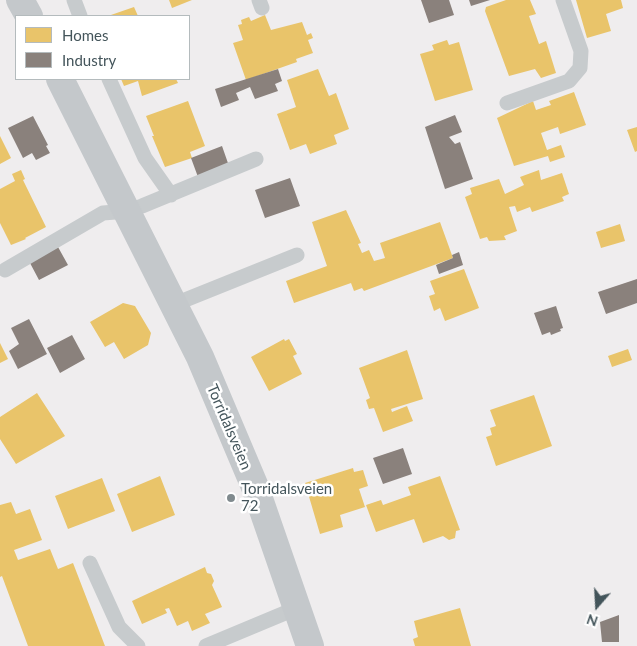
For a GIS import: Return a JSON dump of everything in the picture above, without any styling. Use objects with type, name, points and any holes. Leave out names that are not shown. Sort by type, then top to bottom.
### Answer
[{"type":"main road","points":[[20,0],[28,15]]},
{"type":"main road","name":"Torridalsveien","points":[[61,80],[175,304],[200,357],[255,487],[310,646]]},
{"type":"lane","points":[[74,0],[80,15]]},
{"type":"lane","points":[[507,103],[569,81],[580,68],[581,50],[563,0]]},
{"type":"lane","points":[[109,80],[146,158],[171,195]]},
{"type":"lane","points":[[5,270],[69,235],[103,213],[128,211],[256,159]]},
{"type":"lane","points":[[175,304],[297,255]]},
{"type":"lane","points":[[90,563],[119,627],[138,646]]},
{"type":"lane","points":[[206,646],[297,608]]},
{"type":"building: Homes","points":[[169,0],[192,0],[172,8]]},
{"type":"building: Homes","points":[[506,0],[530,0],[536,14],[529,16],[539,44],[546,41],[556,73],[541,78],[535,69],[509,76],[485,11],[486,7]]},
{"type":"building: Homes","points":[[576,0],[621,0],[623,8],[606,14],[611,31],[587,38]]},
{"type":"building: Homes","points":[[134,7],[138,15],[111,15]]},
{"type":"building: Homes","points":[[265,15],[271,30],[302,22],[307,35],[311,33],[313,38],[308,40],[313,53],[296,59],[297,62],[246,80],[233,43],[243,40],[238,25],[242,24],[241,20],[249,17],[251,21]]},
{"type":"building: Homes","points":[[447,40],[449,45],[459,42],[473,90],[435,101],[420,54],[434,50],[432,45]]},
{"type":"building: Homes","points":[[318,69],[329,96],[336,93],[349,129],[334,135],[337,144],[310,154],[306,144],[290,150],[277,114],[296,107],[287,80]]},
{"type":"building: Homes","points":[[121,80],[176,80],[178,83],[142,96],[138,81],[124,86]]},
{"type":"building: Homes","points":[[574,92],[586,125],[560,134],[558,127],[541,133],[547,150],[561,145],[565,157],[550,162],[548,156],[514,166],[497,118],[533,101],[536,110],[551,105],[549,101]]},
{"type":"building: Homes","points":[[188,101],[205,146],[190,152],[192,158],[165,167],[146,116]]},
{"type":"building: Homes","points":[[637,127],[637,151],[635,152],[627,130]]},
{"type":"building: Homes","points":[[0,136],[11,158],[0,164]]},
{"type":"building: Homes","points":[[21,170],[25,179],[23,180],[46,227],[26,239],[11,245],[0,223],[0,189],[15,181],[12,174]]},
{"type":"building: Homes","points":[[539,170],[541,180],[562,173],[569,194],[562,197],[564,201],[532,212],[530,207],[517,212],[515,206],[509,207],[517,231],[504,236],[506,240],[489,241],[487,237],[480,239],[465,197],[472,194],[470,188],[499,179],[505,194],[524,185],[520,177]]},
{"type":"building: Homes","points":[[346,210],[361,243],[358,244],[362,253],[369,250],[374,261],[385,258],[380,243],[440,222],[453,258],[364,291],[362,288],[354,291],[351,283],[294,303],[286,281],[327,266],[312,222]]},
{"type":"building: Homes","points":[[620,224],[625,241],[601,248],[596,232]]},
{"type":"building: Homes","points":[[464,269],[479,308],[445,321],[440,308],[434,311],[429,296],[435,294],[430,281]]},
{"type":"building: Homes","points":[[123,303],[135,306],[151,333],[148,345],[124,359],[114,342],[105,347],[90,322]]},
{"type":"building: Homes","points":[[284,339],[285,341],[289,339],[297,354],[293,356],[302,374],[269,391],[251,357]]},
{"type":"building: Homes","points":[[0,343],[8,359],[0,363]]},
{"type":"building: Homes","points":[[628,349],[632,360],[612,367],[608,356]]},
{"type":"building: Homes","points":[[407,350],[423,399],[391,409],[392,412],[407,406],[413,421],[383,432],[374,408],[369,409],[366,400],[370,398],[359,368]]},
{"type":"building: Homes","points":[[37,393],[65,436],[16,464],[0,439],[0,417]]},
{"type":"building: Homes","points":[[534,395],[552,446],[496,466],[486,437],[492,435],[490,428],[496,426],[490,410]]},
{"type":"building: Homes","points":[[353,468],[354,472],[363,470],[368,486],[359,489],[365,507],[340,515],[343,527],[320,534],[305,483]]},
{"type":"building: Homes","points":[[160,476],[175,515],[132,532],[117,494]]},
{"type":"building: Homes","points":[[440,476],[460,530],[456,531],[455,538],[449,540],[443,536],[423,543],[414,519],[376,532],[366,505],[381,500],[383,505],[411,495],[408,487]]},
{"type":"building: Homes","points":[[102,478],[115,511],[68,529],[55,496]]},
{"type":"building: Homes","points":[[11,502],[16,514],[30,509],[42,540],[14,550],[18,560],[50,549],[58,569],[73,563],[105,646],[28,646],[2,576],[0,577],[0,505]]},
{"type":"building: Homes","points":[[205,567],[207,573],[211,574],[214,581],[212,585],[222,607],[205,614],[210,623],[192,631],[188,621],[177,626],[169,608],[165,609],[167,613],[142,624],[132,601]]},
{"type":"building: Homes","points":[[460,608],[471,646],[415,646],[413,639],[418,637],[414,621]]},
{"type":"building: Industry","points":[[421,0],[449,0],[454,15],[429,23]]},
{"type":"building: Industry","points":[[469,0],[490,0],[471,6]]},
{"type":"building: Industry","points":[[278,69],[282,81],[275,84],[278,91],[255,99],[250,87],[236,93],[239,100],[221,107],[215,89]]},
{"type":"building: Industry","points":[[455,115],[462,132],[449,137],[455,144],[460,142],[473,179],[445,189],[425,127]]},
{"type":"building: Industry","points":[[33,116],[48,145],[46,146],[50,153],[36,160],[32,153],[23,158],[8,128]]},
{"type":"building: Industry","points":[[222,146],[229,166],[198,177],[191,158]]},
{"type":"building: Industry","points":[[290,178],[300,206],[265,218],[255,190]]},
{"type":"building: Industry","points":[[58,247],[68,265],[39,280],[30,263]]},
{"type":"building: Industry","points":[[459,252],[463,265],[439,274],[436,265],[453,258],[452,255]]},
{"type":"building: Industry","points":[[637,279],[637,303],[606,314],[598,292]]},
{"type":"building: Industry","points":[[556,306],[563,328],[560,329],[561,331],[551,335],[550,332],[542,335],[534,313]]},
{"type":"building: Industry","points":[[29,319],[47,354],[18,369],[9,351],[19,344],[11,328]]},
{"type":"building: Industry","points":[[72,335],[85,359],[60,373],[47,348]]},
{"type":"building: Industry","points":[[403,448],[412,474],[383,484],[373,458]]},
{"type":"building: Industry","points":[[619,615],[619,642],[602,642],[600,622]]},
{"type":"place","name":"Torridalsveien 72","points":[[231,498]]}]
